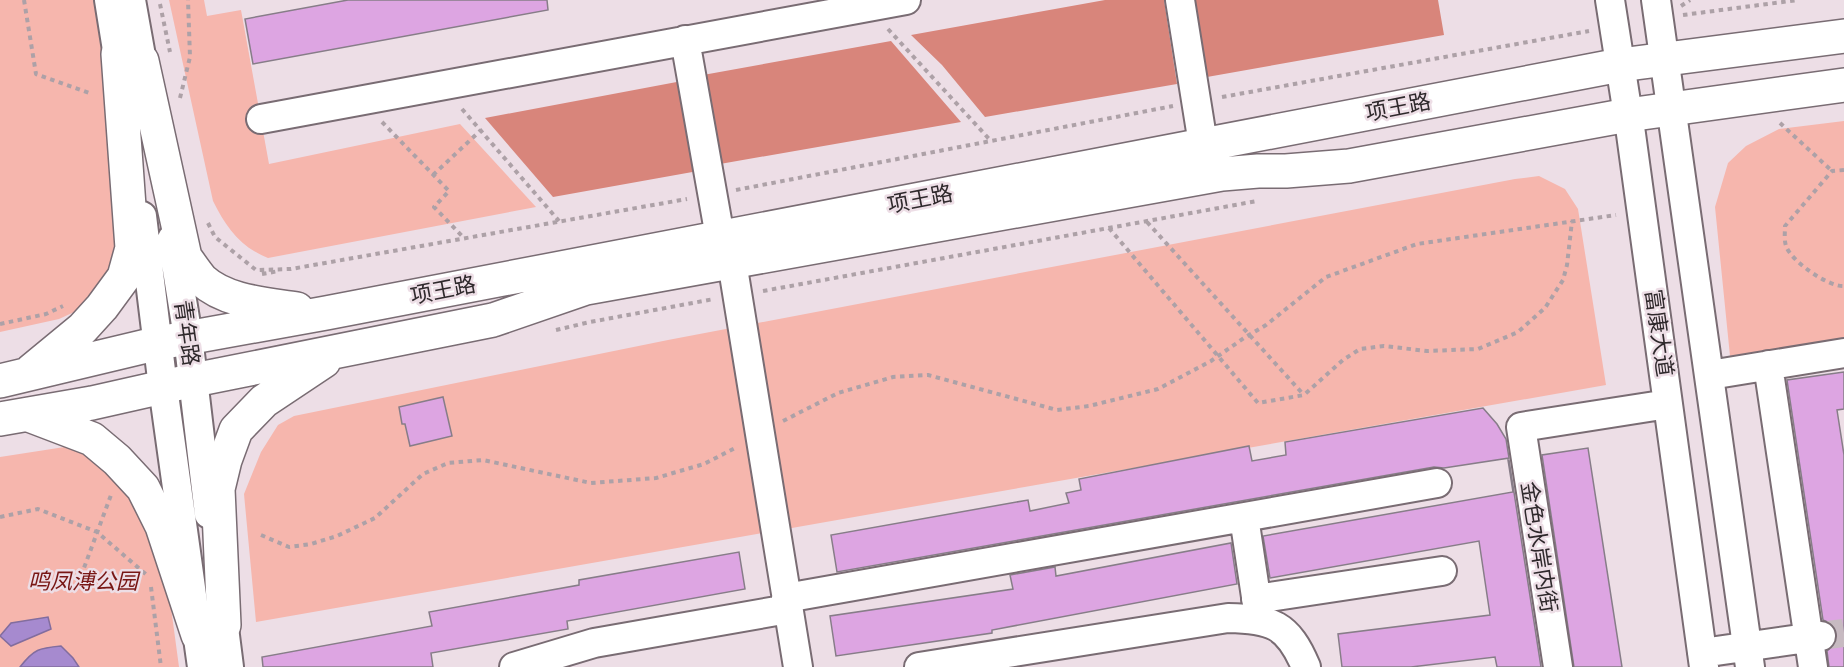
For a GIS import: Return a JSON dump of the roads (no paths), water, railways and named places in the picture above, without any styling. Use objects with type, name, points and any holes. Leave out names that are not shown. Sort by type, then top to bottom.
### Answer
[{"type":"main road","name":"项王路","points":[[13,417],[92,403],[493,320],[586,288],[726,249],[1203,144],[1620,65],[1844,36]]},
{"type":"main road","points":[[144,56],[185,257],[202,280],[221,293],[264,304],[326,313]]},
{"type":"main road","points":[[12,379],[82,329],[124,277],[132,249],[144,56]]},
{"type":"main road","name":"项王路","points":[[12,379],[174,339],[326,313],[726,249],[1222,174],[1349,166],[1628,114],[1844,85]]},
{"type":"main road","points":[[211,630],[218,489],[236,430],[264,401],[339,351]]},
{"type":"main road","points":[[13,417],[92,439],[117,460],[143,488],[211,630]]},
{"type":"street","name":"青年路","points":[[109,0],[144,56]]},
{"type":"street","name":"青年路","points":[[131,0],[144,56],[178,384],[211,630],[229,667]]},
{"type":"street","points":[[261,119],[906,0]]},
{"type":"street","points":[[1180,0],[1203,144]]},
{"type":"street","name":"富康大道","points":[[1658,9],[1749,657]]},
{"type":"street","name":"富康大道","points":[[1612,13],[1642,211],[1703,660]]},
{"type":"street","points":[[686,40],[713,195],[738,295],[798,667]]},
{"type":"street","points":[[1710,375],[1844,353]]},
{"type":"street","points":[[1768,365],[1815,637],[1813,667]]},
{"type":"street","name":"金色水岸内街","points":[[1557,667],[1521,427],[1668,404]]},
{"type":"street","points":[[514,667],[594,643],[787,604],[1244,517],[1437,483]]},
{"type":"street","points":[[1244,517],[1257,609],[1296,645],[1306,667]]},
{"type":"street","points":[[919,667],[1228,618],[1257,609],[1442,572]]},
{"type":"street","name":"青年路","points":[[202,667],[211,630]]},
{"type":"street","points":[[1703,660],[1749,657],[1815,637]]},
{"type":"street","points":[[566,667],[594,643]]},
{"type":"tunnel","points":[[1821,636],[1844,633]]},
{"type":"park label","name":"鸣凤溥公园","points":[[83,581]]}]
